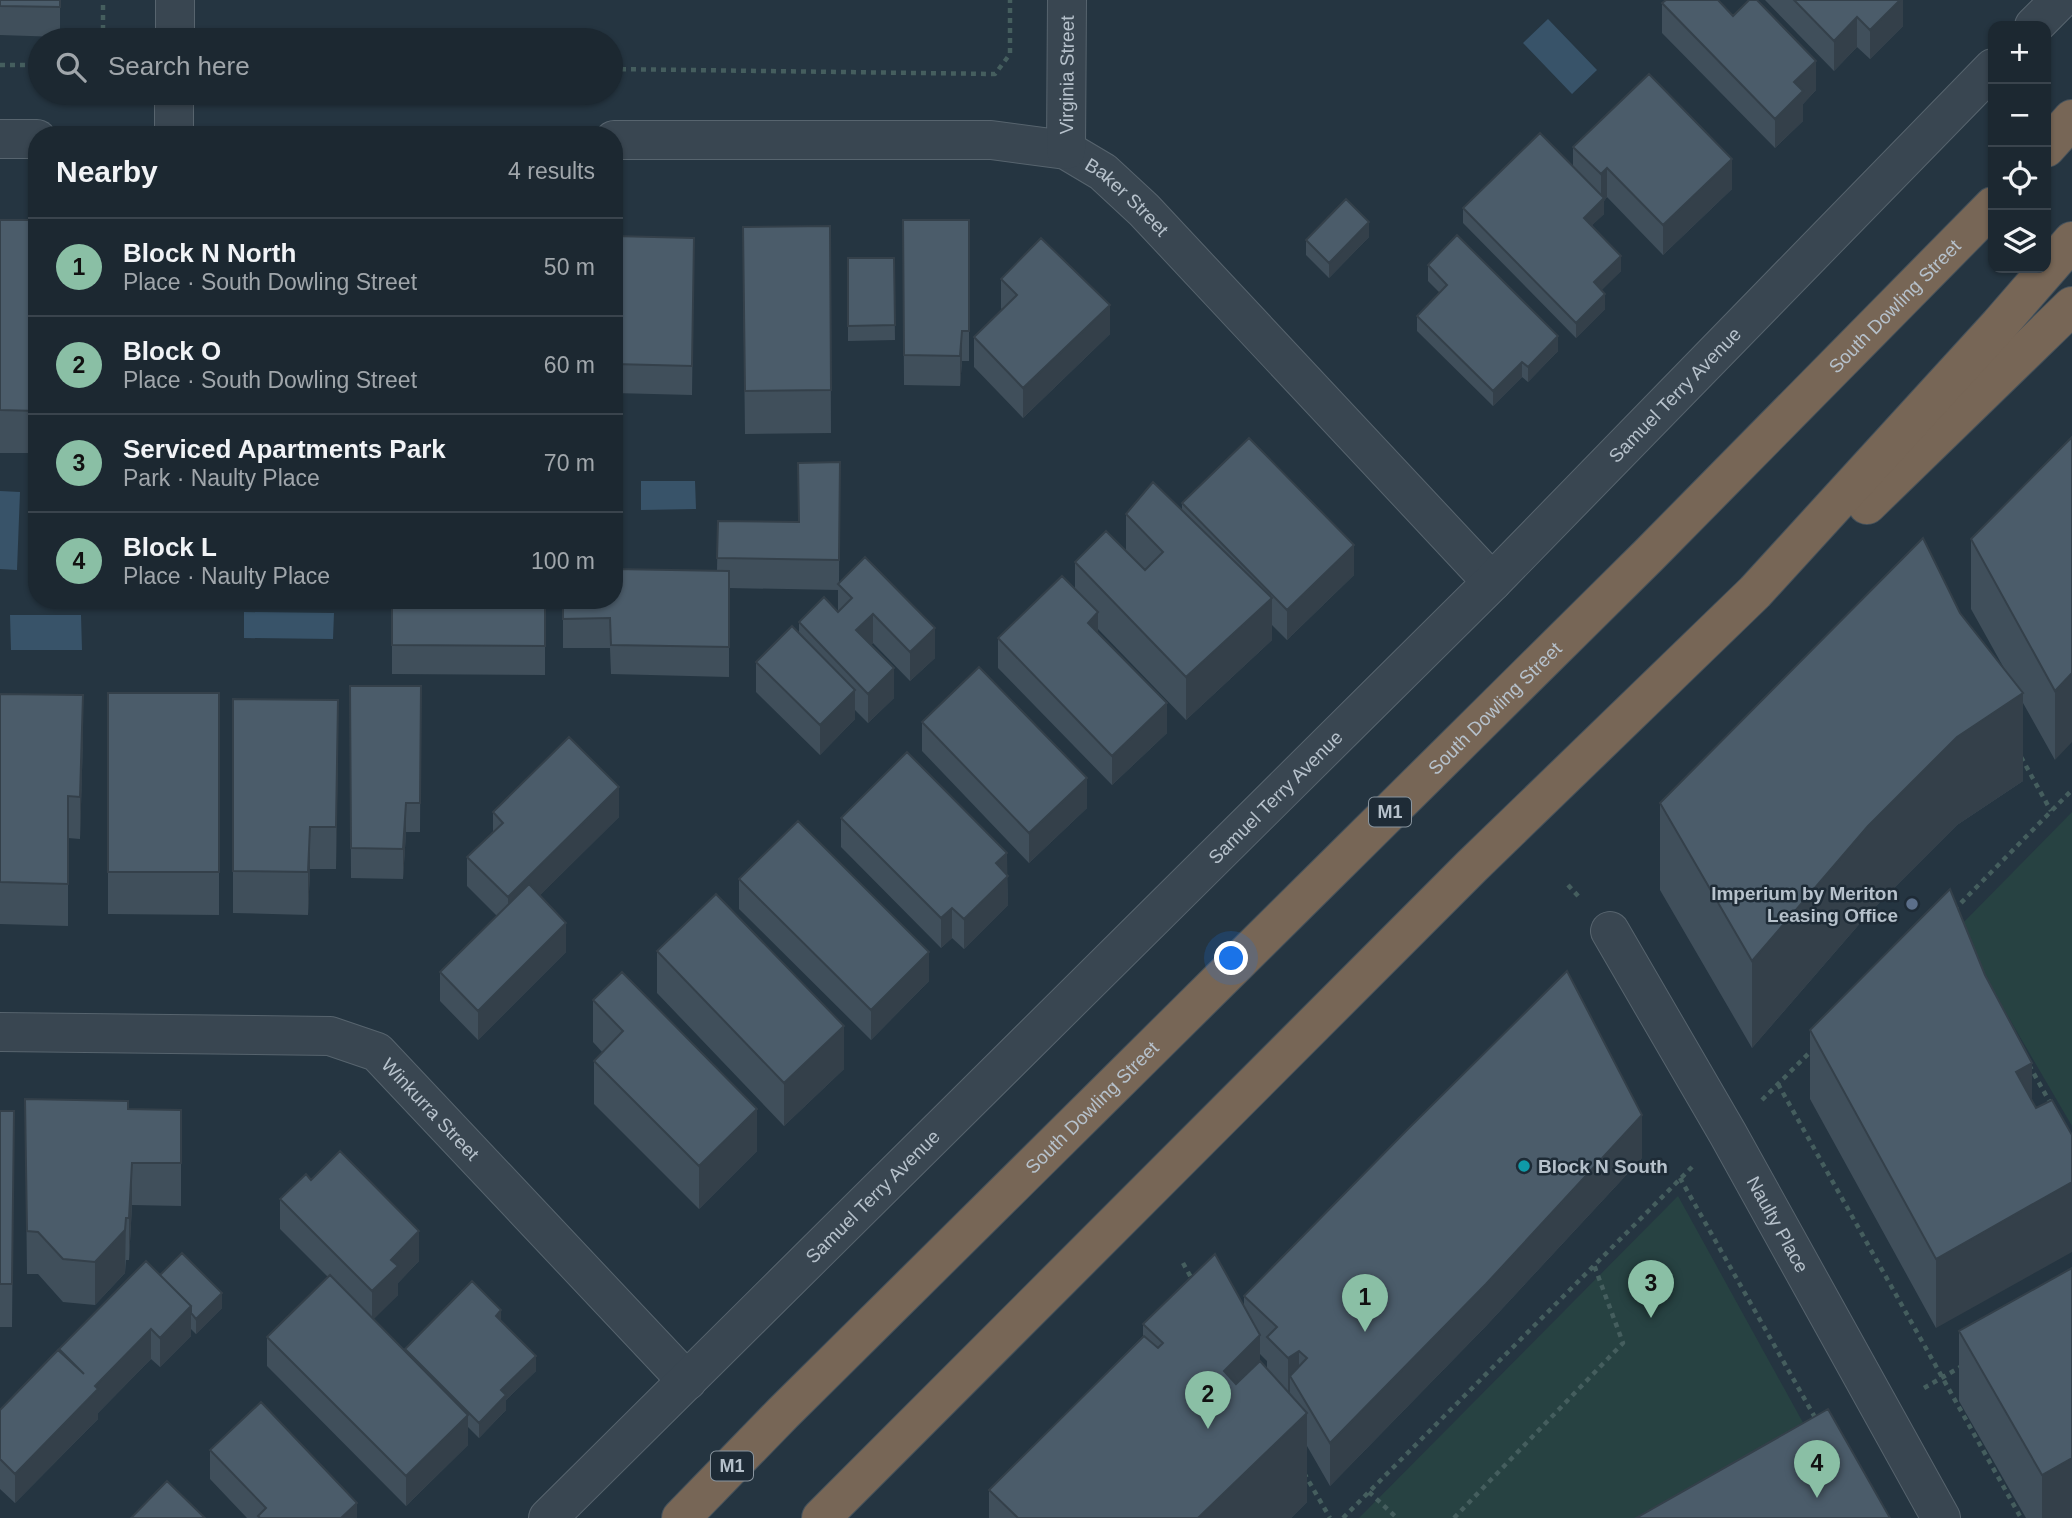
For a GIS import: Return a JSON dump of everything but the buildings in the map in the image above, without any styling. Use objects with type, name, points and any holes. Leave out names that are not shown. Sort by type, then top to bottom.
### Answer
[{"type":"highway","points":[[2047,147],[2072,119]]},
{"type":"highway","name":"South Dowling Street","points":[[783,1413],[1630,575],[1989,210]]},
{"type":"highway","points":[[821,1518],[1472,866],[1755,592],[1999,325],[2072,241]]},
{"type":"highway","points":[[1472,866],[1847,524],[2072,306]]},
{"type":"highway","points":[[656,1518],[783,1413]]},
{"type":"highway","name":"M1","points":[[681,1518],[783,1413]]},
{"type":"street","points":[[175,28],[176,0]]},
{"type":"street","name":"Virginia Street","points":[[1066,150],[1067,0]]},
{"type":"street","points":[[2039,21],[2060,0]]},
{"type":"street","name":"Samuel Terry Avenue","points":[[548,1518],[1492,582],[1988,73]]},
{"type":"street","points":[[174,105],[174,126]]},
{"type":"street","points":[[0,139],[28,139]]},
{"type":"street","name":"Baker Street","points":[[623,140],[991,140],[1066,150],[1102,172],[1144,210],[1492,582]]},
{"type":"street","name":"Naulty Place","points":[[1611,931],[1728,1134],[1941,1518]]},
{"type":"street","name":"Winkurra Street","points":[[0,1032],[330,1036],[377,1052],[687,1381]]},
{"type":"path","points":[[103,0],[103,28]]},
{"type":"path","points":[[623,69],[995,74],[1010,54],[1010,0]]},
{"type":"path","points":[[0,65],[28,65]]},
{"type":"path","points":[[2018,753],[2051,811]]},
{"type":"path","points":[[1947,917],[2072,790]]},
{"type":"path","points":[[1343,1518],[1679,1178],[1818,1045]]},
{"type":"path","points":[[2026,1058],[2059,1117]]},
{"type":"path","points":[[1778,1084],[1940,1378],[2021,1518]]},
{"type":"path","points":[[1679,1178],[1823,1432]]},
{"type":"path","points":[[1183,1263],[1196,1286]]},
{"type":"path","points":[[1454,1518],[1623,1343],[1594,1265]]},
{"type":"path","points":[[1882,1413],[1964,1364]]},
{"type":"path","points":[[1303,1471],[1330,1518]]},
{"type":"path","points":[[1369,1492],[1397,1518]]},
{"type":"green space","points":[[2072,812],[2072,1126],[1957,929]]},
{"type":"green space","points":[[1678,1196],[1812,1439],[1679,1518],[1359,1518]]},
{"type":"water","points":[[1548,19],[1597,70],[1572,94],[1523,43]]},
{"type":"water","points":[[641,481],[695,481],[696,509],[641,510]]},
{"type":"water","points":[[0,491],[20,492],[17,570],[0,569]]},
{"type":"water","points":[[244,612],[334,613],[333,639],[244,638]]},
{"type":"water","points":[[10,615],[81,615],[82,650],[11,650]]},
{"type":"place","name":"Imperium by Meriton Leasing Office","points":[[1912,904]]},
{"type":"place","name":"Block N South","points":[[1524,1166]]},
{"type":"place","name":"Serviced Apartments Park","points":[[1651,1318]]},
{"type":"place","name":"Block N North","points":[[1365,1332]]},
{"type":"place","name":"Block O","points":[[1208,1429]]},
{"type":"place","name":"Block L","points":[[1817,1498]]}]
